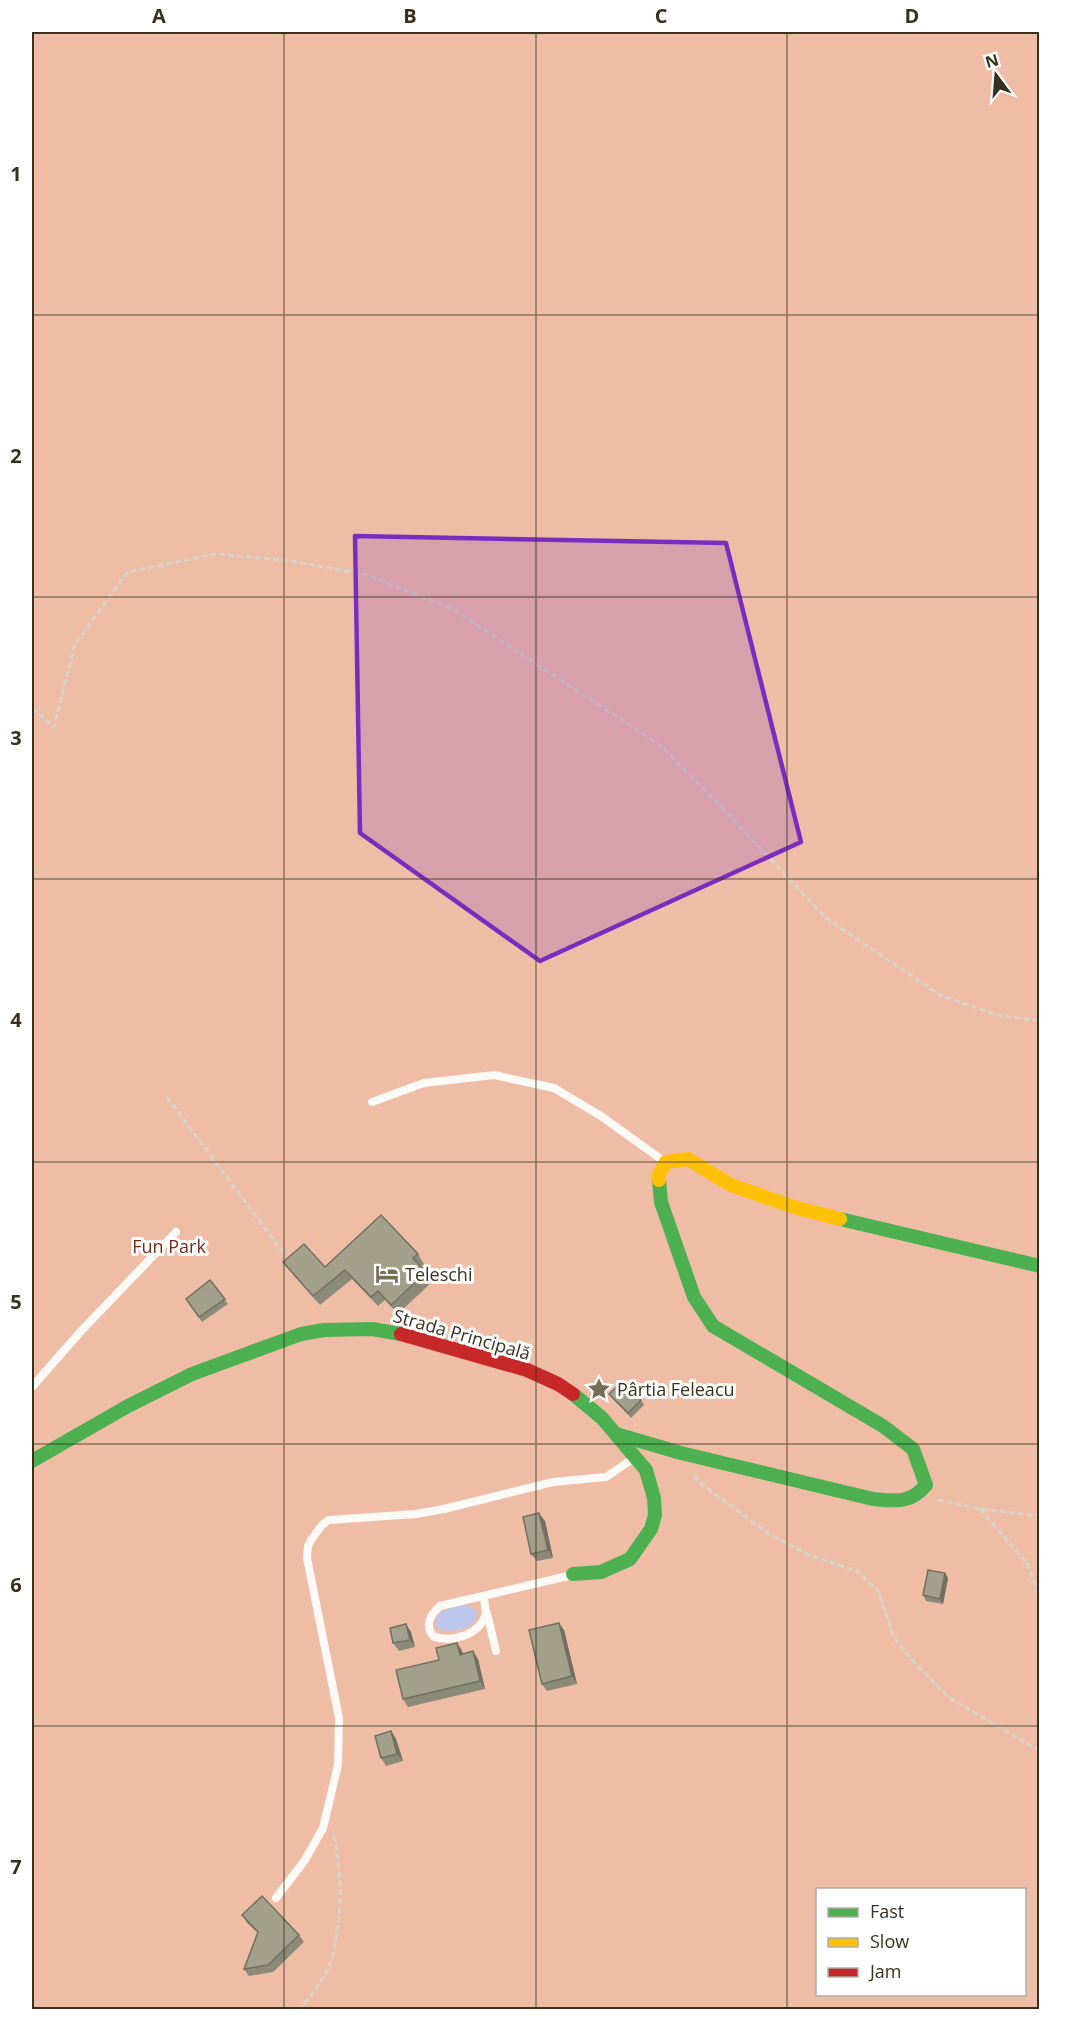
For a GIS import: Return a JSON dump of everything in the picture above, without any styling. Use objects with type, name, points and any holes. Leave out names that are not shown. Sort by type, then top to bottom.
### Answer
[{"type":"street","points":[[616,1434],[663,1448],[873,1499],[900,1501],[918,1496],[926,1485],[913,1449],[883,1426],[712,1326],[694,1298],[661,1202],[659,1174],[666,1162],[688,1159],[731,1185],[797,1208],[877,1229],[1040,1266]]},
{"type":"street","name":"Strada Principală","points":[[32,1461],[128,1406],[192,1374],[301,1334],[372,1329],[405,1335],[527,1370],[558,1384],[582,1400],[616,1434],[646,1470],[654,1498],[655,1515],[651,1529],[630,1559],[601,1572],[573,1574]]},
{"type":"lane","points":[[372,1102],[424,1083],[494,1075],[554,1088],[601,1116],[666,1162]]},
{"type":"lane","points":[[32,1387],[82,1330],[176,1232]]},
{"type":"lane","points":[[276,1898],[324,1828],[338,1765],[339,1718],[307,1558],[311,1540],[322,1525],[329,1520],[340,1518],[426,1512],[553,1482],[606,1477],[636,1457]]},
{"type":"lane","points":[[486,1608],[481,1625],[467,1635],[440,1639],[434,1637],[429,1629],[429,1619],[440,1606],[573,1574]]},
{"type":"lane","points":[[484,1597],[496,1651]]},
{"type":"path","points":[[32,708],[54,727],[75,644],[128,572],[216,554],[292,561],[367,575],[451,608],[660,746],[826,918],[940,994],[997,1015],[1040,1021]]},
{"type":"path","points":[[167,1097],[285,1255]]},
{"type":"path","points":[[689,1471],[704,1486],[769,1534],[809,1555],[858,1571],[878,1591],[894,1638],[948,1697],[1040,1751]]},
{"type":"path","points":[[918,1496],[980,1509],[1040,1516]]},
{"type":"path","points":[[980,1509],[1027,1563],[1040,1598]]},
{"type":"path","points":[[298,2010],[310,1997],[329,1965],[339,1917],[341,1889],[339,1862],[329,1808]]},
{"type":"highlighted area","points":[[355,536],[726,543],[801,842],[540,961],[360,833]]},
{"type":"green space","name":"Fun Park","points":[[32,32],[1039,32],[1039,2009],[32,2010]]},
{"type":"water","points":[[469,1606],[476,1610],[474,1622],[457,1630],[438,1629],[436,1619],[438,1615],[445,1610]]},
{"type":"building","name":"Teleschi","points":[[381,1215],[418,1254],[413,1258],[426,1272],[391,1305],[378,1291],[371,1297],[345,1270],[313,1296],[283,1262],[304,1244],[325,1267]]},
{"type":"building","points":[[210,1280],[225,1299],[199,1317],[186,1299]]},
{"type":"building","points":[[623,1381],[641,1400],[628,1413],[609,1394]]},
{"type":"building","points":[[539,1513],[548,1550],[531,1554],[523,1517]]},
{"type":"building","points":[[928,1570],[945,1573],[940,1599],[923,1595]]},
{"type":"building","points":[[559,1623],[572,1676],[542,1684],[529,1630]]},
{"type":"building","points":[[406,1624],[410,1640],[393,1643],[390,1628]]},
{"type":"building","points":[[457,1643],[460,1655],[473,1651],[480,1681],[403,1699],[396,1670],[439,1660],[436,1648]]},
{"type":"building","points":[[391,1731],[397,1754],[381,1758],[375,1736]]},
{"type":"building","points":[[262,1896],[299,1935],[268,1965],[244,1969],[258,1932],[242,1915]]},
{"type":"traffic: fast","points":[[616,1434],[681,1453],[873,1499],[902,1500],[914,1495],[926,1485],[913,1449],[883,1426],[713,1326],[694,1297],[661,1202],[659,1180]]},
{"type":"traffic: fast","points":[[840,1219],[1040,1266]]},
{"type":"traffic: fast","points":[[32,1461],[128,1406],[192,1374],[301,1334],[324,1330],[372,1329],[401,1334]]},
{"type":"traffic: fast","points":[[573,1394],[602,1418],[646,1470],[654,1498],[655,1515],[651,1529],[630,1559],[601,1572],[573,1574]]},
{"type":"traffic: slow","points":[[659,1180],[659,1174],[666,1162],[688,1159],[731,1185],[797,1208],[840,1219]]},
{"type":"traffic: jam","points":[[401,1334],[527,1370],[558,1384],[573,1394]]},
{"type":"place","name":"Teleschi","points":[[387,1274]]},
{"type":"place","name":"Pârtia Feleacu","points":[[599,1389]]}]
